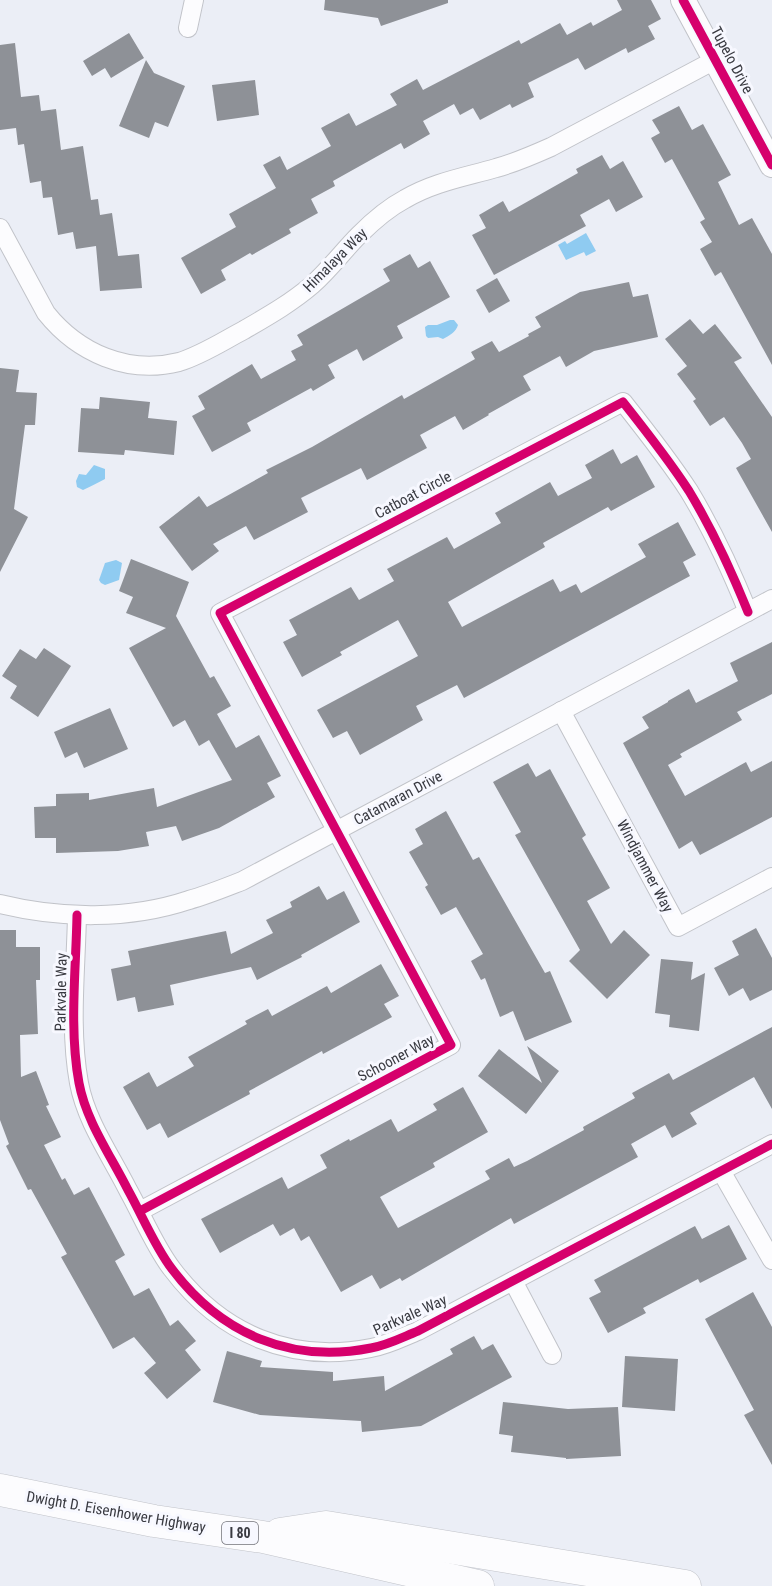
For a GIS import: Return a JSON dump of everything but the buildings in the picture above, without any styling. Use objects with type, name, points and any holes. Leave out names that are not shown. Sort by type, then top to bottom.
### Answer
[{"type":"highway","name":"Dwight D. Eisenhower Highway","points":[[0,1490],[154,1521],[264,1537],[478,1586]]},
{"type":"highway","points":[[264,1537],[326,1527],[685,1586]]},
{"type":"street","points":[[188,28],[194,0]]},
{"type":"street","name":"Tupelo Drive","points":[[683,0],[772,165]]},
{"type":"street","name":"Himalaya Way","points":[[0,228],[46,313],[79,345],[120,363],[156,365],[181,361],[208,350],[282,308],[325,273],[381,214],[406,198],[433,185],[523,160],[715,60]]},
{"type":"street","name":"Catboat Circle","points":[[337,831],[220,613],[623,402],[662,452],[689,492],[713,534],[748,612]]},
{"type":"street","name":"Catamaran Drive","points":[[0,904],[55,914],[112,914],[188,901],[242,881],[772,599]]},
{"type":"street","name":"Windjammer Way","points":[[561,711],[678,927],[772,877]]},
{"type":"street","name":"Schooner Way","points":[[140,1211],[452,1045],[337,831]]},
{"type":"street","name":"Parkvale Way","points":[[77,915],[75,1050],[84,1101],[97,1131],[170,1267],[203,1305],[244,1333],[290,1349],[340,1353],[388,1344],[418,1331],[772,1144]]},
{"type":"street","points":[[721,1171],[772,1260]]},
{"type":"street","points":[[513,1281],[552,1355]]},
{"type":"water","points":[[586,233],[596,251],[586,256],[584,252],[566,260],[558,245],[565,241],[567,244]]},
{"type":"water","points":[[454,320],[458,325],[450,335],[443,339],[426,336],[425,327],[428,325],[437,325]]},
{"type":"water","points":[[94,465],[105,469],[105,479],[83,490],[77,487],[76,481],[79,474],[86,475]]},
{"type":"water","points":[[116,560],[122,563],[119,580],[105,585],[101,583],[99,580],[105,563]]},
{"type":"cycle path","points":[[683,0],[772,165]]},
{"type":"cycle path","points":[[140,1211],[451,1045],[220,613],[623,402],[689,491],[721,550],[748,612]]},
{"type":"cycle path","points":[[77,915],[74,1041],[79,1083],[87,1111],[154,1241],[172,1269],[191,1292],[213,1311],[235,1327],[260,1339],[313,1352],[341,1352],[389,1343],[418,1331],[772,1144]]}]
